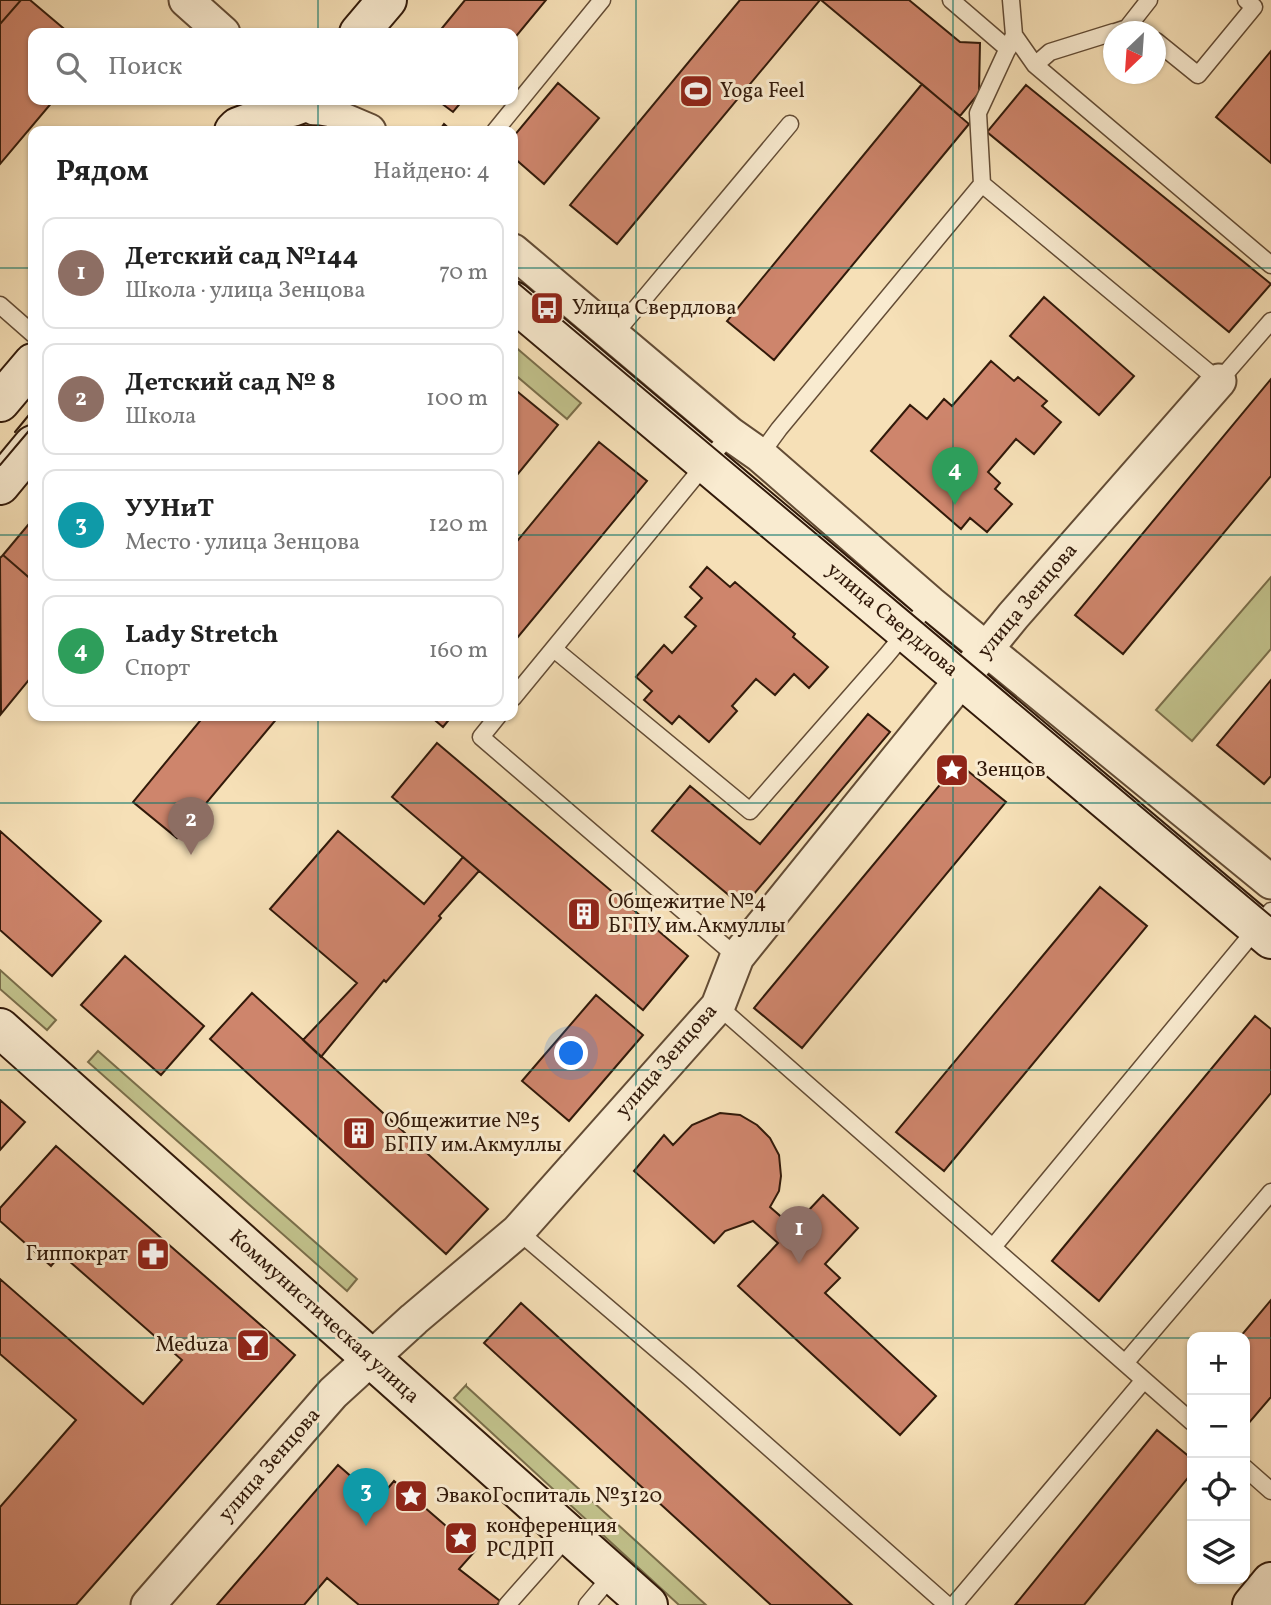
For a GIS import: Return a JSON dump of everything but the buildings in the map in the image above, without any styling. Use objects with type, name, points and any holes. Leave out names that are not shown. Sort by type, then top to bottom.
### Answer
[{"type":"street","points":[[186,0],[217,28]]},
{"type":"street","points":[[363,28],[387,0]]},
{"type":"street","points":[[241,126],[298,108],[354,126]]},
{"type":"street","name":"улица Свердлова","points":[[518,255],[612,337],[730,434],[760,455],[918,617],[962,679],[1267,926]]},
{"type":"street","name":"улица Свердлова","points":[[518,305],[706,464],[918,617],[986,650],[1271,882]]},
{"type":"street","points":[[0,402],[28,369]]},
{"type":"street","name":"улица Зенцова","points":[[148,1605],[333,1393],[518,1231],[718,1006],[737,957],[1013,616],[1219,381]]},
{"type":"street","points":[[0,485],[28,451]]},
{"type":"street","name":"Коммунистическая улица","points":[[0,1028],[648,1605]]},
{"type":"street","points":[[1252,1605],[1271,1582]]},
{"type":"lane","points":[[518,103],[602,0]]},
{"type":"lane","points":[[951,0],[1011,42],[1271,265]]},
{"type":"lane","points":[[760,455],[982,184],[978,113],[1011,42],[1011,0]]},
{"type":"lane","points":[[1140,21],[1149,0]]},
{"type":"lane","points":[[1166,49],[1198,75],[1254,6],[1246,0]]},
{"type":"lane","points":[[1035,65],[1050,52],[1103,35]]},
{"type":"lane","points":[[499,126],[516,105]]},
{"type":"lane","points":[[612,337],[790,124]]},
{"type":"lane","points":[[982,184],[1219,381],[1271,321]]},
{"type":"lane","points":[[0,305],[28,330]]},
{"type":"lane","points":[[518,692],[730,434]]},
{"type":"lane","points":[[554,649],[750,811],[918,617]]},
{"type":"lane","points":[[494,721],[481,737],[737,957]]},
{"type":"lane","points":[[993,1247],[1267,926]]},
{"type":"lane","points":[[718,1006],[1187,1418]]},
{"type":"lane","points":[[1125,1363],[1271,1192]]},
{"type":"lane","points":[[518,1231],[947,1605]]},
{"type":"lane","points":[[954,1605],[1144,1380]]},
{"type":"lane","points":[[1250,1472],[1271,1491]]},
{"type":"lane","points":[[507,1605],[569,1535]]},
{"type":"lane","points":[[587,1605],[613,1574]]},
{"type":"green space","points":[[518,349],[581,403],[567,419],[518,377]]},
{"type":"green space","points":[[1271,577],[1271,649],[1192,741],[1156,710]]},
{"type":"green space","points":[[0,970],[56,1020],[47,1030],[0,989]]},
{"type":"green space","points":[[98,1051],[357,1279],[347,1291],[88,1062]]},
{"type":"green space","points":[[466,1385],[706,1605],[679,1605],[454,1398]]},
{"type":"tram line","points":[[302,126],[318,126]]},
{"type":"tram line","points":[[518,283],[1271,916]]},
{"type":"tram line","points":[[15,432],[28,416]]},
{"type":"tram line","points":[[0,465],[28,432]]},
{"type":"place","name":"Yoga Feel","points":[[696,91]]},
{"type":"place","name":"Улица Свердлова","points":[[547,308]]},
{"type":"place","name":"Lady Stretch","points":[[955,505]]},
{"type":"place","name":"Зенцов","points":[[952,770]]},
{"type":"place","name":"Детский сад № 8","points":[[191,855]]},
{"type":"place","name":"Общежитие №4 БГПУ им.Акмуллы","points":[[584,914]]},
{"type":"place","name":"Общежитие №5 БГПУ им.Акмуллы","points":[[359,1133]]},
{"type":"place","name":"Гиппократ","points":[[153,1254]]},
{"type":"place","name":"Детский сад №144","points":[[799,1264]]},
{"type":"place","name":"Meduza","points":[[253,1345]]},
{"type":"place","name":"ЭвакоГоспиталь №3120","points":[[411,1496]]},
{"type":"place","name":"УУНиТ","points":[[366,1526]]},
{"type":"place","name":"конференция РСДРП","points":[[461,1538]]}]
